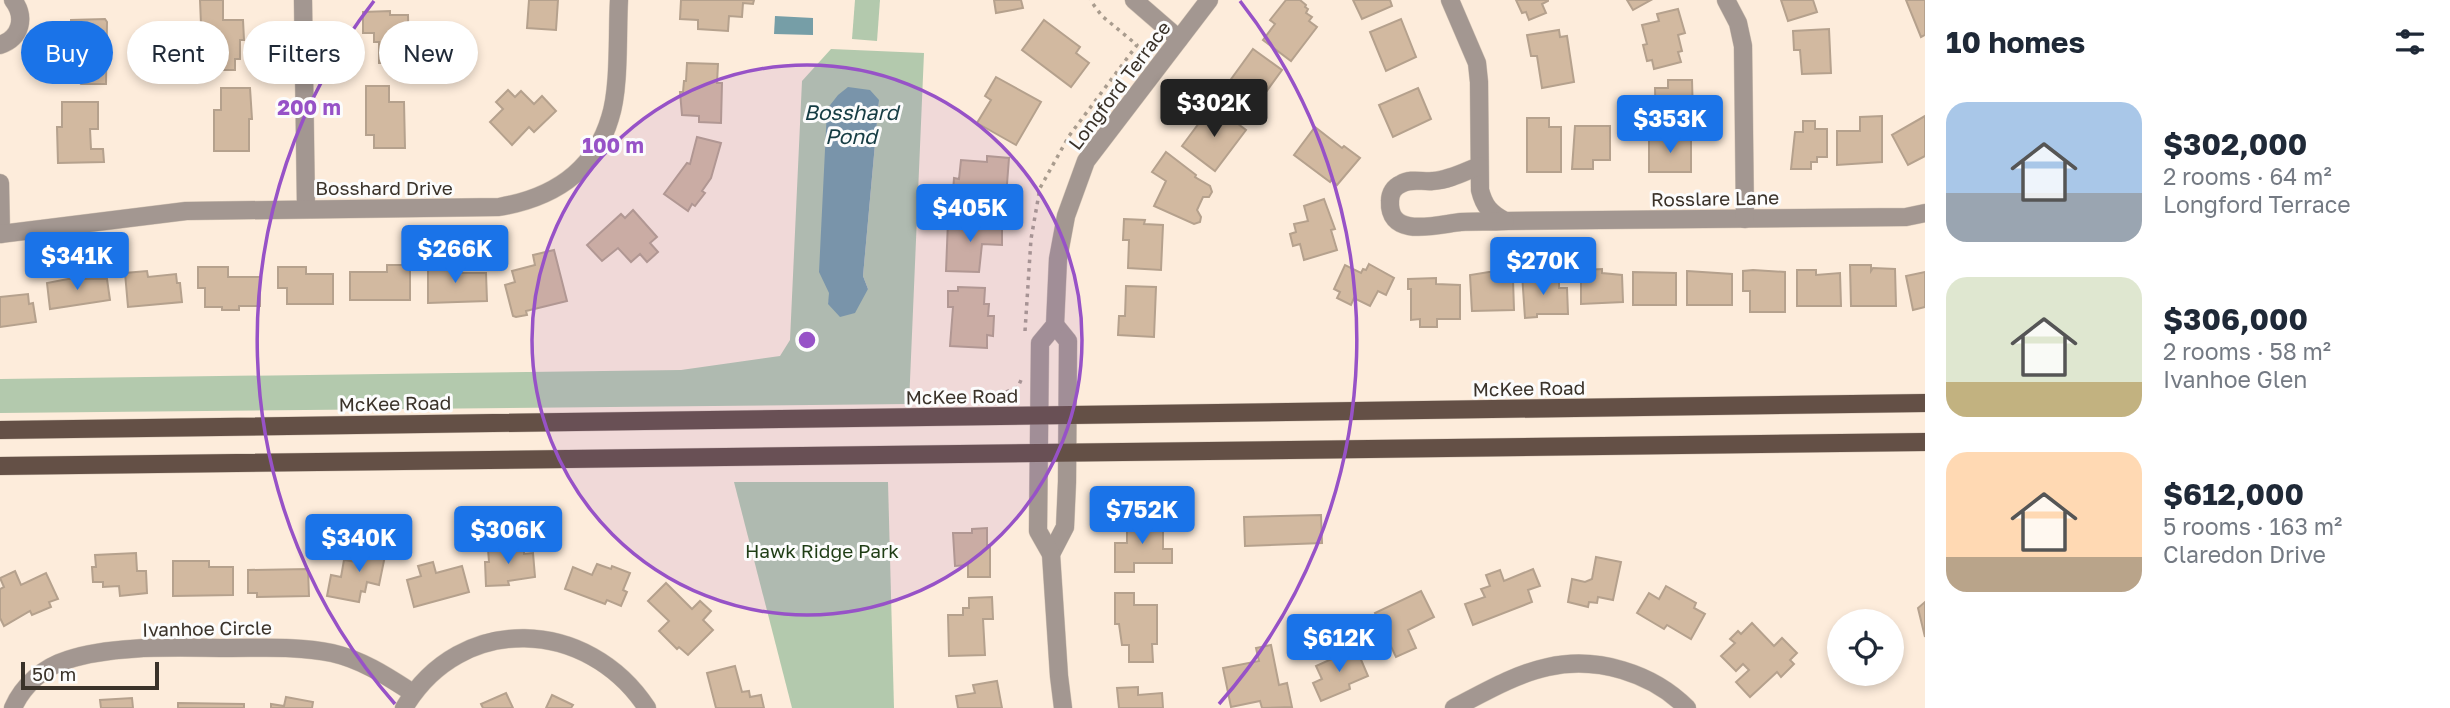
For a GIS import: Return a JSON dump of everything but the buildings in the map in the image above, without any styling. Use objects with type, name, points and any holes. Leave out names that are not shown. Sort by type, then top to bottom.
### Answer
[{"type":"main road","name":"McKee Road","points":[[0,430],[1925,403]]},
{"type":"main road","points":[[0,466],[1925,442]]},
{"type":"street","points":[[0,45],[13,38],[21,23],[21,14],[13,0]]},
{"type":"street","points":[[303,0],[306,208]]},
{"type":"street","name":"Bosshard Drive","points":[[1,234],[163,213],[306,208],[499,207],[545,195],[566,183],[589,160],[611,118],[619,0]]},
{"type":"street","points":[[1134,0],[1179,39]]},
{"type":"street","name":"Longford Terrace","points":[[1051,554],[1038,531],[1040,343],[1055,325],[1060,248],[1066,216],[1086,161],[1209,0]]},
{"type":"street","points":[[1450,0],[1477,63],[1480,190],[1483,203],[1491,214],[1504,221]]},
{"type":"street","points":[[1726,0],[1738,23],[1743,46],[1745,219]]},
{"type":"street","name":"Rosslare Lane","points":[[1479,166],[1434,181],[1409,180],[1399,184],[1392,191],[1390,200],[1395,217],[1402,224],[1412,227],[1461,222],[1906,217],[1925,213]]},
{"type":"street","points":[[0,183],[1,234]]},
{"type":"street","name":"Longford Terrace","points":[[1051,554],[1065,527],[1068,454],[1068,341],[1055,325]]},
{"type":"street","points":[[1051,554],[1063,708]]},
{"type":"street","points":[[409,701],[436,672],[458,656],[480,645],[504,639],[530,638],[557,641],[596,657],[627,682],[646,708]]},
{"type":"street","name":"Ivanhoe Circle","points":[[13,708],[30,682],[48,669],[65,660],[100,651],[271,648],[333,653],[372,667],[409,701]]},
{"type":"street","points":[[1454,708],[1515,679],[1548,667],[1578,665],[1613,668],[1639,675],[1672,693],[1687,708]]},
{"type":"path","points":[[1006,392],[1017,387]]},
{"type":"green space","points":[[855,0],[880,0],[877,41],[852,39]]},
{"type":"green space","points":[[831,49],[924,53],[909,404],[0,413],[0,379],[681,370],[780,356],[790,340],[802,81]],"holes":[[[879,100],[863,276],[868,289],[828,304]]]},
{"type":"green space","name":"Hawk Ridge Park","points":[[734,482],[888,482],[894,708],[792,708]]},
{"type":"water","points":[[775,16],[813,18],[813,35],[774,34]]},
{"type":"water","name":"Bosshard Pond","points":[[848,87],[870,90],[879,100],[863,276],[868,289],[855,313],[840,317],[828,304],[829,293],[819,272],[827,109]]}]
